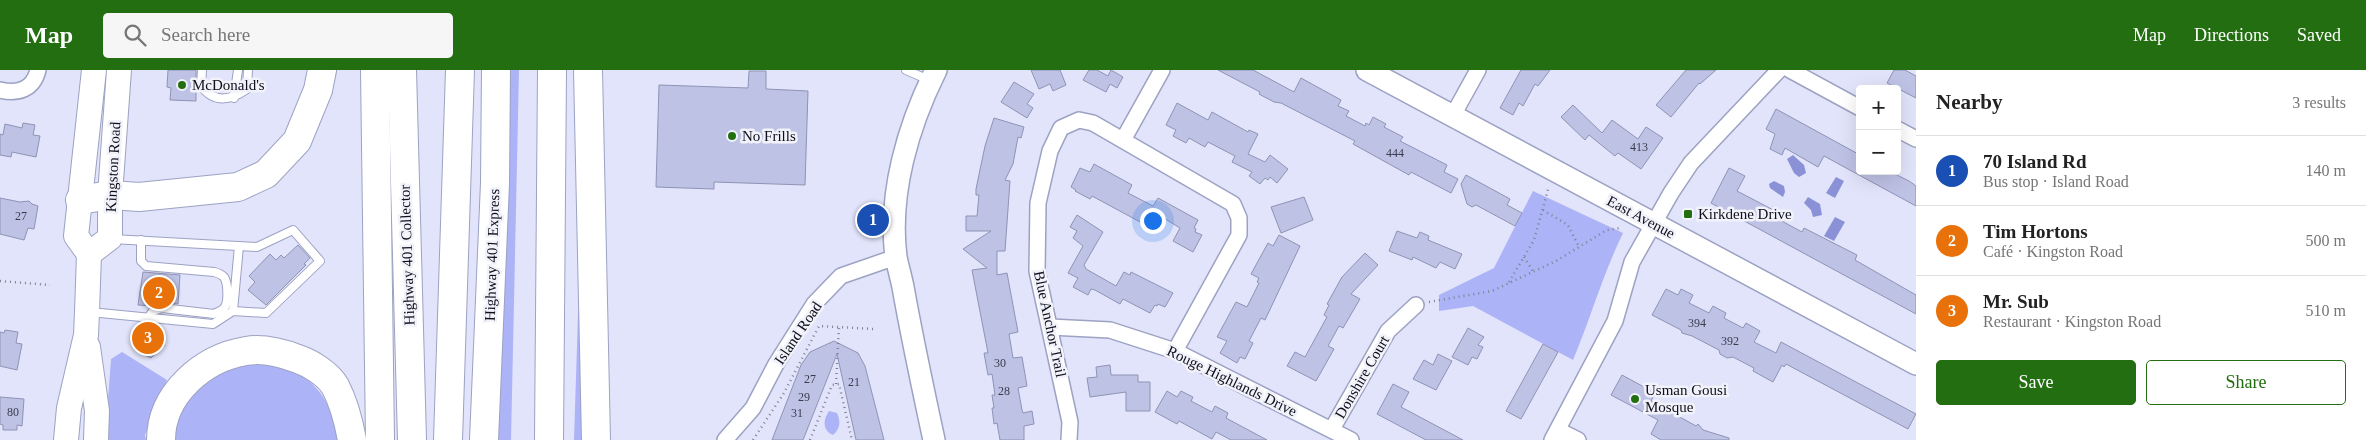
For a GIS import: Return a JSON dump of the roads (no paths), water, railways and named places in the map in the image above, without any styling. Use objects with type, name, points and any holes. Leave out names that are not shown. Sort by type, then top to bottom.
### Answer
[{"type":"highway","points":[[80,200],[110,194],[140,197],[204,192],[238,187],[266,174],[297,141],[318,90],[322,70]]},
{"type":"highway","points":[[375,70],[380,440]]},
{"type":"highway","name":"Highway 401 Collector","points":[[402,70],[412,440]]},
{"type":"highway","points":[[448,440],[460,70]]},
{"type":"highway","name":"Highway 401 Express","points":[[484,440],[495,183],[496,70]]},
{"type":"highway","points":[[549,440],[552,70]]},
{"type":"highway","points":[[588,70],[596,440]]},
{"type":"highway","points":[[161,440],[168,409],[182,384],[214,361],[247,351],[280,353],[310,363],[334,384],[352,440]]},
{"type":"main road","name":"Kingston Road","points":[[89,254],[76,236],[94,70]]},
{"type":"main road","name":"Kingston Road","points":[[110,238],[110,194],[119,70]]},
{"type":"main road","points":[[96,440],[97,411],[86,335],[89,254],[110,238]]},
{"type":"main road","points":[[66,440],[68,408],[86,335]]},
{"type":"street","points":[[0,90],[15,92],[25,89],[33,82],[38,70]]},
{"type":"street","points":[[1123,140],[1162,70]]},
{"type":"street","name":"East Avenue","points":[[1367,70],[1916,364]]},
{"type":"street","points":[[1452,117],[1478,70]]},
{"type":"street","points":[[1578,440],[1555,435],[1615,321],[1632,262],[1690,163],[1779,70]]},
{"type":"street","points":[[1790,70],[1856,106]]},
{"type":"street","points":[[934,75],[912,126],[897,191],[896,257],[934,440]]},
{"type":"street","name":"Blue Anchor Trail","points":[[1069,440],[1070,422],[1037,271],[1038,204],[1050,152],[1061,128],[1079,120],[1094,123],[1233,204],[1239,218],[1239,235],[1175,351]]},
{"type":"street","points":[[1899,130],[1916,139]]},
{"type":"street","name":"Island Road","points":[[725,440],[753,408],[776,364],[821,297],[841,276],[896,257]]},
{"type":"street","name":"Donshire Court","points":[[1332,429],[1388,331],[1416,304]]},
{"type":"street","name":"Rouge Highlands Drive","points":[[1050,327],[1110,330],[1175,351],[1351,440]]},
{"type":"lane","points":[[202,70],[201,86],[208,95],[234,98],[247,89],[248,70]]},
{"type":"lane","points":[[234,98],[238,70]]},
{"type":"lane","points":[[906,70],[934,75]]},
{"type":"lane","points":[[87,312],[213,324],[233,311],[266,313],[320,261],[293,230],[257,247],[110,238]]},
{"type":"lane","points":[[141,240],[140,261],[146,266],[214,272],[221,275],[227,284],[226,303],[224,309],[219,312],[214,314],[162,308],[153,311],[148,318]]},
{"type":"lane","points":[[233,311],[239,246]]},
{"type":"place","name":"McDonald's","points":[[182,85]]},
{"type":"place","name":"No Frills","points":[[732,136]]},
{"type":"place","name":"Kirkdene Drive","points":[[1688,214]]},
{"type":"place","name":"70 Island Rd","points":[[873,220]]},
{"type":"place","name":"Tim Hortons","points":[[159,293]]},
{"type":"place","name":"Mr. Sub","points":[[148,338]]},
{"type":"place","name":"Usman Gousi Mosque","points":[[1635,399]]}]
